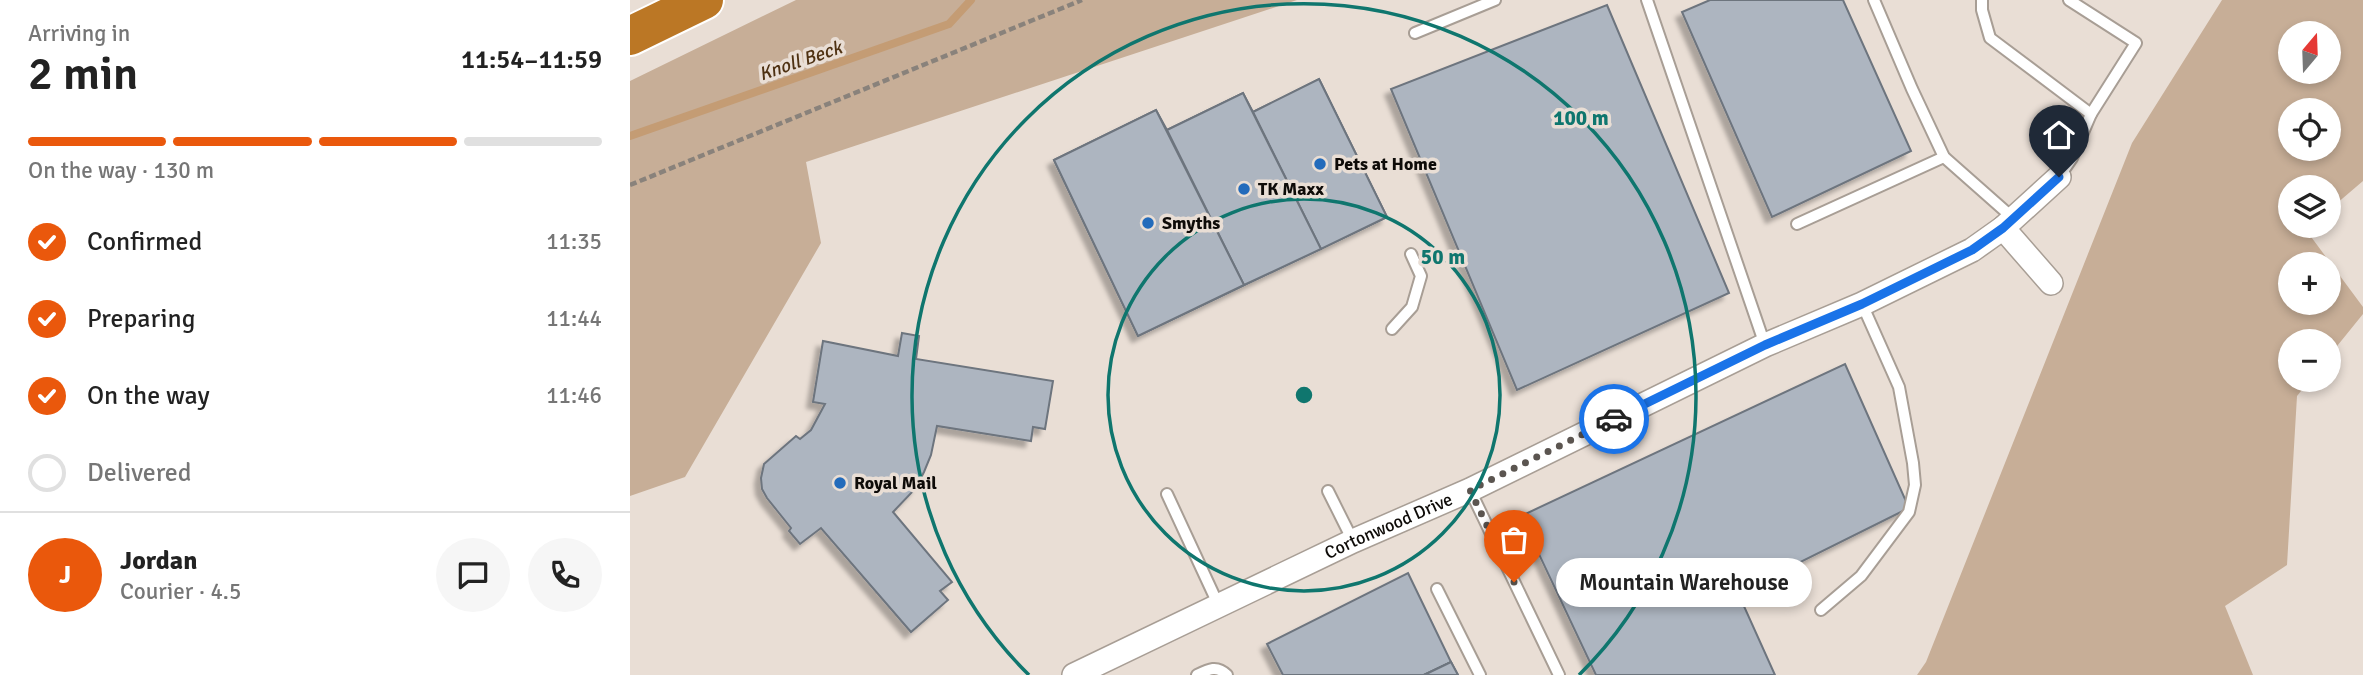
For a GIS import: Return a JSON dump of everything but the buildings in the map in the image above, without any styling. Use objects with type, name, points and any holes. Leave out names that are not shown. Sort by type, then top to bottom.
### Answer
[{"type":"highway","points":[[630,36],[704,0]]},
{"type":"street","name":"Cortonwood Drive","points":[[1074,675],[1218,604],[1470,490],[1765,345],[1862,304],[1972,250],[2008,223],[2059,177]]},
{"type":"street","points":[[2008,223],[2050,283]]},
{"type":"lane","points":[[1415,33],[1495,0]]},
{"type":"lane","points":[[1647,0],[1765,345]]},
{"type":"lane","points":[[1874,0],[1944,157],[2008,223]]},
{"type":"lane","points":[[1982,0],[1990,38],[2091,114]]},
{"type":"lane","points":[[2059,177],[2072,158],[2091,114],[2136,43],[2069,0]]},
{"type":"lane","points":[[1797,224],[1944,157]]},
{"type":"lane","points":[[1392,329],[1412,307],[1421,276],[1411,254]]},
{"type":"lane","points":[[1821,610],[1861,576],[1909,512],[1915,485],[1899,387],[1862,304]]},
{"type":"lane","points":[[1470,490],[1559,675]]},
{"type":"lane","points":[[1328,491],[1353,541]]},
{"type":"lane","points":[[1167,494],[1218,604]]},
{"type":"lane","points":[[1437,589],[1480,675]]},
{"type":"lane","points":[[1197,675],[1210,668],[1222,670],[1227,675]]},
{"type":"path","points":[[630,185],[1082,0]]},
{"type":"shaded area","points":[[796,0],[1297,0],[806,162],[821,243],[685,477],[630,496],[630,81]]},
{"type":"shaded area","points":[[2222,0],[2363,0],[2363,181],[2341,200],[2341,175],[2278,175],[2278,238],[2312,238],[2322,252],[2278,252],[2278,315],[2341,315],[2341,277],[2363,307],[2363,314],[2341,341],[2341,329],[2278,329],[2278,392],[2300,392],[2297,396],[2287,565],[2225,606],[2253,675],[1917,675],[1926,662],[2132,143]]},
{"type":"waterway","name":"Knoll Beck","points":[[630,136],[949,24],[971,0]]},
{"type":"way so far","points":[[1514,582],[1470,490],[1614,419]]},
{"type":"place","name":"Pets at Home","points":[[1320,164]]},
{"type":"place","name":"TK Maxx","points":[[1244,189]]},
{"type":"place","name":"Smyths","points":[[1148,223]]},
{"type":"place","name":"Royal Mail","points":[[840,483]]},
{"type":"place","name":"Mountain Warehouse","points":[[1514,582]]},
{"type":"route","points":[[1614,419],[1765,345],[1862,304],[1972,250],[2003,228],[2059,177]]}]
